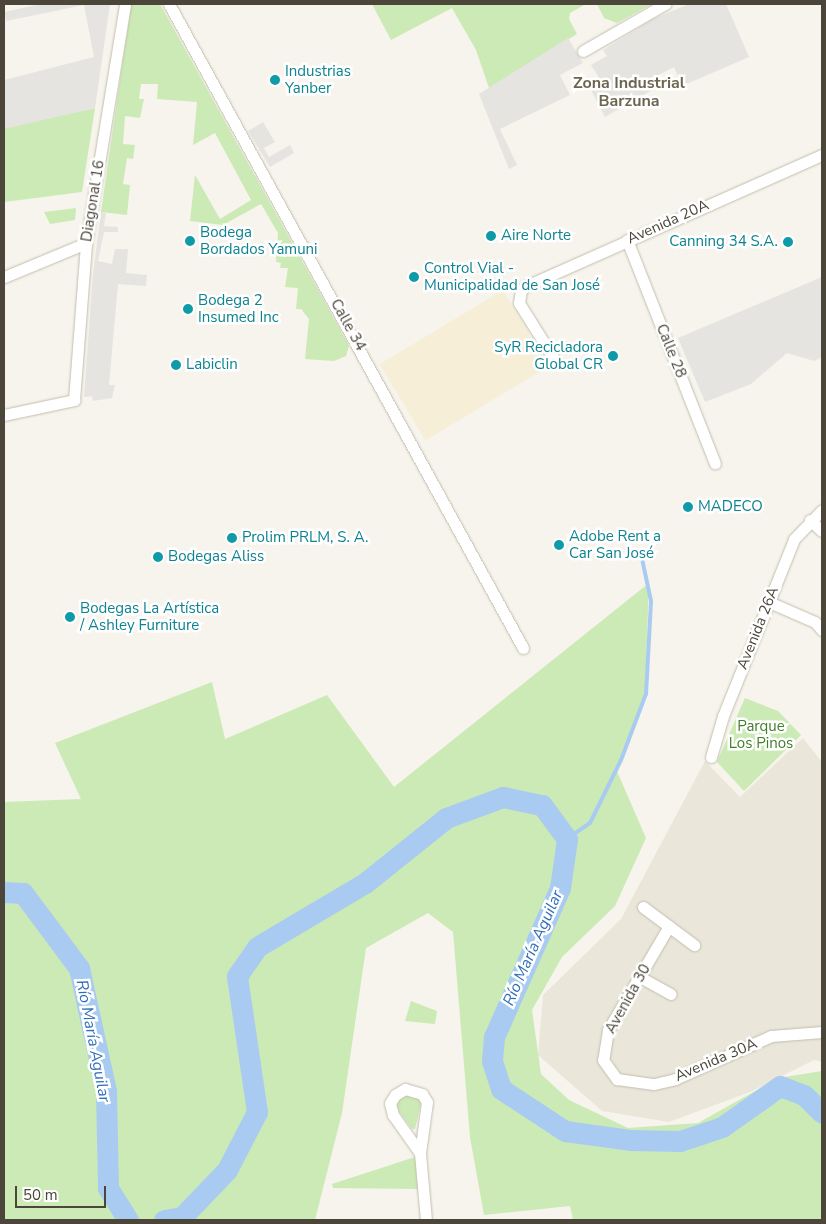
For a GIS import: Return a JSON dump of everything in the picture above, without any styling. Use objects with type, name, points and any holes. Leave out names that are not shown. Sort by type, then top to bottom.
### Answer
[{"type":"street","name":"Diagonal 16","points":[[4,415],[74,400],[86,243],[125,4]]},
{"type":"street","name":"Calle 34","points":[[168,4],[523,648]]},
{"type":"street","points":[[582,51],[665,4]]},
{"type":"street","name":"Avenida 20A","points":[[556,362],[521,308],[518,296],[526,286],[822,155]]},
{"type":"street","name":"Calle 28","points":[[627,240],[715,463]]},
{"type":"street","points":[[4,277],[86,243]]},
{"type":"street","name":"Avenida 26A","points":[[711,757],[723,716],[794,539],[810,520],[822,510]]},
{"type":"street","points":[[810,520],[822,531]]},
{"type":"street","points":[[769,602],[815,622],[822,630]]},
{"type":"street","points":[[643,906],[694,946]]},
{"type":"street","name":"Avenida 30","points":[[611,1074],[603,1060],[608,1030],[669,926]]},
{"type":"street","points":[[640,977],[671,994]]},
{"type":"street","name":"Avenida 30A","points":[[611,1074],[631,1083],[654,1084],[674,1079],[771,1036],[822,1032]]},
{"type":"street","points":[[420,1153],[393,1115],[390,1103],[395,1094],[405,1089],[422,1094],[427,1102],[420,1153],[426,1220]]},
{"type":"shaded area","points":[[41,4],[110,4],[95,108],[4,129],[4,80],[94,57],[84,5],[6,21],[4,12]]},
{"type":"shaded area","points":[[689,4],[726,4],[749,57],[682,86],[674,67],[653,78],[657,87],[605,117],[588,84],[599,77],[591,65],[607,56],[603,50],[653,19]]},
{"type":"shaded area","points":[[568,38],[583,63],[560,75],[570,95],[500,129],[517,165],[509,169],[479,94]]},
{"type":"shaded area","points":[[263,122],[275,142],[264,148],[269,157],[290,145],[294,153],[270,167],[248,131]]},
{"type":"shaded area","points":[[101,212],[106,213],[104,226],[118,227],[118,232],[104,232],[98,261],[112,264],[115,249],[128,249],[126,273],[147,275],[146,286],[118,284],[109,385],[115,385],[112,398],[93,401],[92,396],[84,397],[93,274]]},
{"type":"shaded area","points":[[822,277],[822,357],[814,361],[787,353],[751,384],[705,402],[678,338]]},
{"type":"shaded area","points":[[503,290],[549,366],[425,440],[380,364]]},
{"type":"shaded area","points":[[803,738],[822,762],[822,1062],[814,1060],[750,1092],[669,1122],[602,1111],[538,1055],[543,995],[621,919],[705,761],[740,797]]},
{"type":"green space","points":[[131,4],[160,4],[349,346],[346,356],[334,361],[305,359],[309,319],[301,309],[296,309],[298,288],[285,287],[288,268],[280,268],[281,263],[276,262],[278,233],[261,204],[223,225],[190,221],[195,175],[220,219],[251,200],[215,133],[193,145],[197,102],[157,99],[158,84],[141,84],[139,99],[144,99],[140,118],[125,116],[123,144],[135,145],[133,159],[127,158],[123,184],[130,185],[127,215],[101,212]]},
{"type":"green space","points":[[372,4],[586,4],[570,13],[569,19],[577,34],[489,88],[476,50],[452,8],[391,40]]},
{"type":"green space","points":[[597,4],[652,4],[617,23],[604,18]]},
{"type":"green space","points":[[95,108],[82,192],[4,202],[4,128]]},
{"type":"green space","points":[[76,208],[75,220],[50,224],[44,212]]},
{"type":"green space","points":[[649,583],[645,694],[616,769],[646,838],[615,906],[562,957],[532,1010],[541,1074],[569,1100],[628,1128],[698,1123],[778,1078],[822,1071],[822,1220],[573,1220],[570,1206],[484,1215],[470,1137],[453,932],[428,913],[366,948],[342,1113],[315,1220],[4,1220],[4,802],[81,799],[55,743],[212,682],[225,739],[327,695],[394,787]]},
{"type":"green space","name":"Parque Los Pinos","points":[[745,698],[778,711],[801,735],[744,791],[717,762]]},
{"type":"green space","points":[[411,1001],[437,1011],[435,1024],[405,1021]]},
{"type":"green space","points":[[406,1093],[419,1099],[421,1104],[415,1129],[412,1129],[396,1107],[398,1097]]},
{"type":"green space","points":[[415,1157],[419,1189],[333,1188],[332,1184]]},
{"type":"waterway","points":[[567,839],[590,823],[621,760],[646,694],[651,601],[643,562]]},
{"type":"waterway","name":"Río María Aguilar","points":[[164,1220],[182,1217],[227,1170],[257,1112],[237,976],[257,947],[365,883],[446,818],[503,797],[542,805],[567,839],[560,888],[494,1037],[492,1061],[501,1089],[565,1131],[631,1140],[680,1141],[722,1127],[780,1086],[804,1095],[822,1113]]},
{"type":"waterway","name":"Río María Aguilar","points":[[4,892],[23,893],[79,968],[106,1091],[108,1188],[128,1220]]},
{"type":"place","name":"Industrias Yanber","points":[[275,80]]},
{"type":"place","name":"Aire Norte","points":[[491,236]]},
{"type":"place","name":"Bodega Bordados Yamuni","points":[[190,241]]},
{"type":"place","name":"Canning 34 S.A.","points":[[788,242]]},
{"type":"place","name":"Control Vial - Municipalidad de San José","points":[[414,277]]},
{"type":"place","name":"Bodega 2 Insumed Inc","points":[[188,309]]},
{"type":"place","name":"SyR Recicladora Global CR","points":[[613,356]]},
{"type":"place","name":"Labiclin","points":[[176,365]]},
{"type":"place","name":"MADECO","points":[[688,507]]},
{"type":"place","name":"Prolim PRLM, S. A.","points":[[232,538]]},
{"type":"place","name":"Adobe Rent a Car San José","points":[[559,545]]},
{"type":"place","name":"Bodegas Aliss","points":[[158,557]]},
{"type":"place","name":"Bodegas La Artística / Ashley Furniture","points":[[70,617]]},
{"type":"district","name":"Zona Industrial Barzuna","points":[[629,92]]}]
